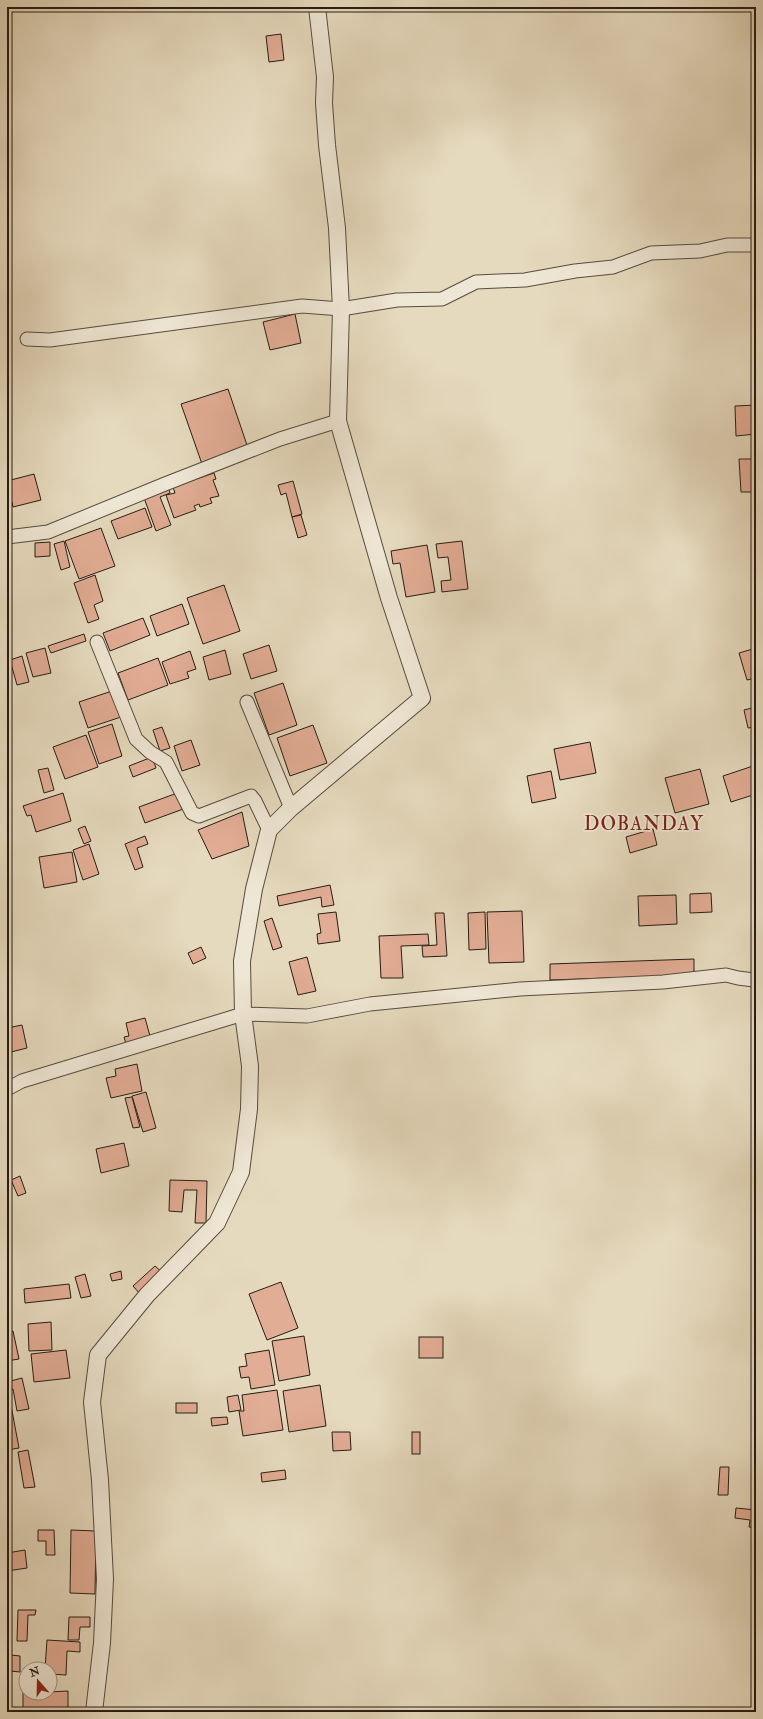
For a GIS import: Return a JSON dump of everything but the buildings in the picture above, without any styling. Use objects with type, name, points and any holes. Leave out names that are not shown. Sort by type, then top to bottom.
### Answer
[{"type":"street","points":[[94,1712],[102,1643],[105,1579],[100,1480],[92,1402],[98,1355],[147,1295],[217,1223],[241,1172],[249,1109],[250,1066],[243,1014],[242,961],[254,889],[270,830],[291,808],[422,698],[389,598],[338,421],[341,309],[337,228],[327,145],[324,77],[317,7]]},
{"type":"street","points":[[27,339],[50,340],[302,306],[341,309],[397,300],[442,298],[476,282],[525,280],[575,271],[613,267],[651,253],[700,252],[727,245],[756,245]]},
{"type":"street","points":[[7,537],[48,532],[280,439],[338,421]]},
{"type":"street","points":[[97,642],[136,739],[150,752],[166,762],[192,813],[199,816],[251,796],[255,800],[270,830]]},
{"type":"street","points":[[247,702],[291,808]]},
{"type":"street","points":[[7,1088],[22,1081],[243,1014],[307,1016],[370,1004],[520,989],[663,982],[726,975],[754,980],[756,978]]},
{"type":"district","name":"DOBANDAY","points":[[644,823]]}]
